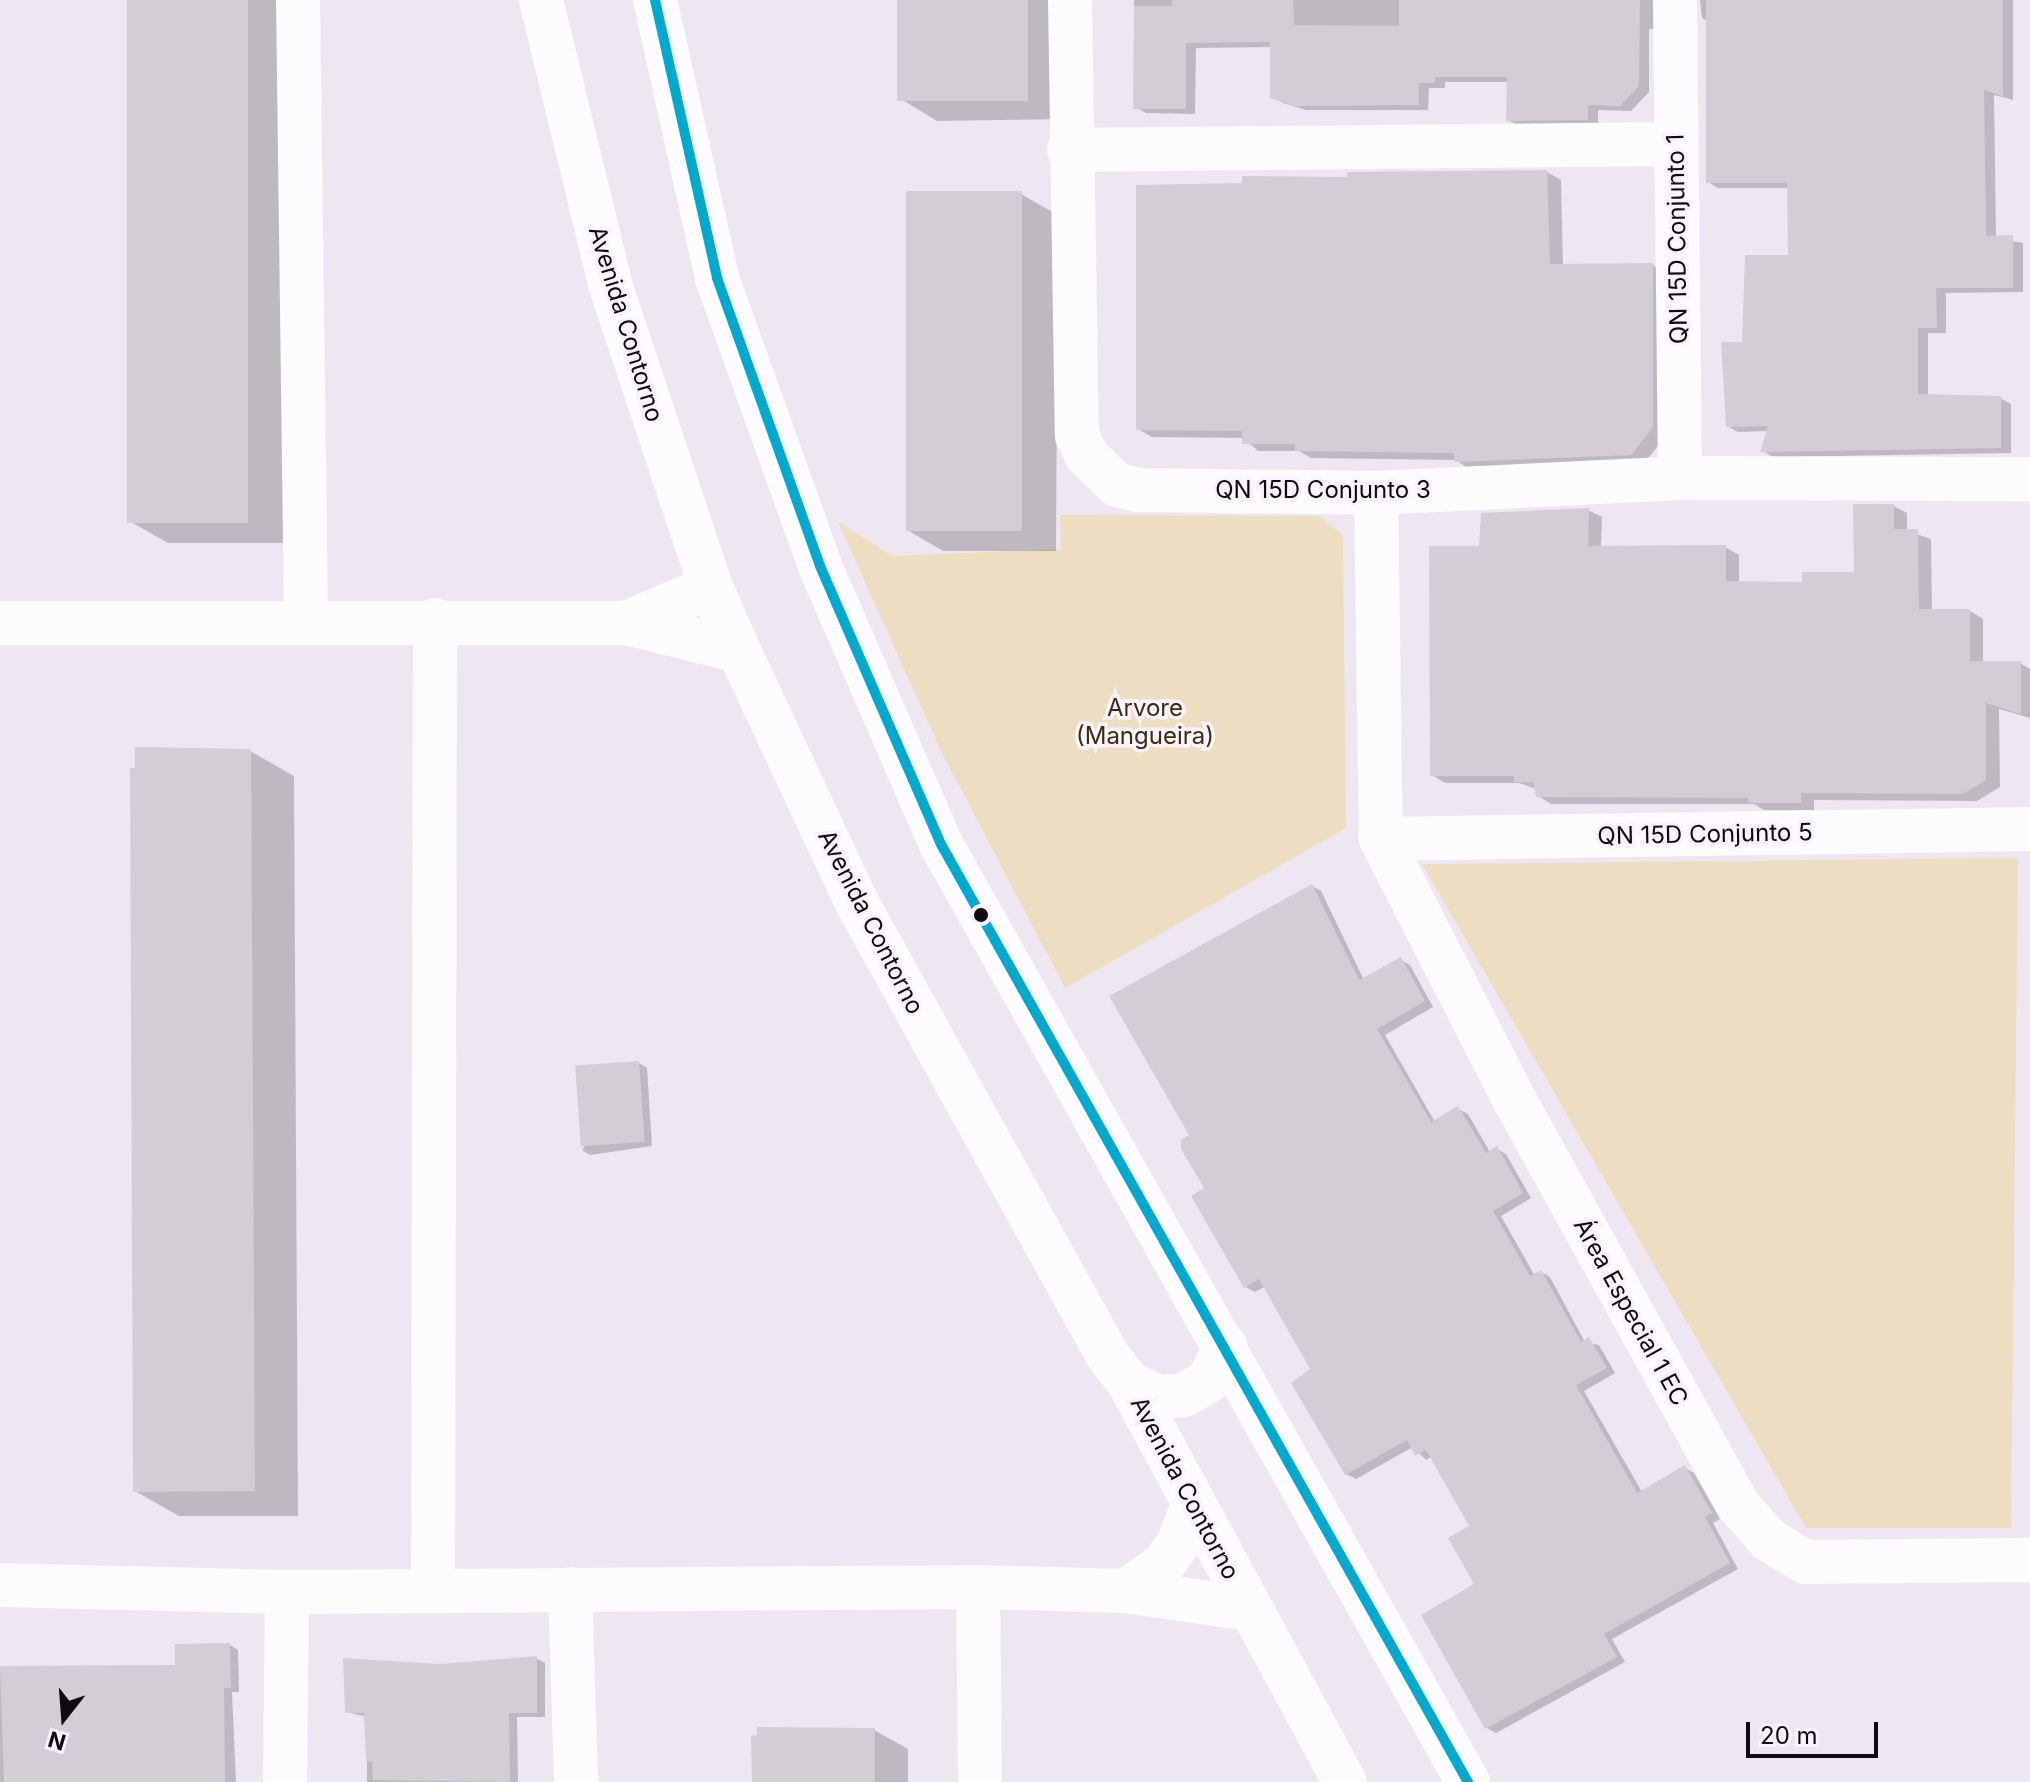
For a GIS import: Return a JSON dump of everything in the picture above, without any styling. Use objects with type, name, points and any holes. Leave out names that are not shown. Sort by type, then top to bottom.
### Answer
[{"type":"street","points":[[298,0],[306,622]]},
{"type":"street","name":"Avenida Contorno","points":[[541,0],[610,284],[711,587],[739,651],[857,903],[1108,1356],[1129,1383],[1192,1506],[1345,1782]]},
{"type":"street","points":[[655,0],[717,278],[820,566],[942,846],[1226,1346],[1468,1782]]},
{"type":"street","name":"QN 15D Conjunto 3","points":[[1070,0],[1069,150],[1077,435],[1101,474],[1138,490],[1376,493],[1680,478],[2030,479]]},
{"type":"street","name":"QN 15D Conjunto 1","points":[[1675,0],[1680,478]]},
{"type":"street","points":[[1069,150],[1675,144]]},
{"type":"street","points":[[1376,493],[1381,839]]},
{"type":"street","points":[[626,623],[711,587]]},
{"type":"street","points":[[433,1589],[435,620]]},
{"type":"street","points":[[0,623],[435,620],[626,623],[739,651]]},
{"type":"street","name":"QN 15D Conjunto 5","points":[[1381,839],[2030,829]]},
{"type":"street","name":"Área Especial 1 EC","points":[[1381,839],[1514,1099],[1751,1525],[1785,1553],[1805,1562],[2030,1560]]},
{"type":"street","points":[[1129,1383],[1158,1397],[1184,1395],[1208,1381],[1226,1346]]},
{"type":"street","points":[[1125,1591],[1164,1564],[1192,1506]]},
{"type":"street","points":[[0,1585],[287,1592],[978,1587],[1125,1591],[1250,1609]]},
{"type":"street","points":[[978,1587],[980,1782]]},
{"type":"street","points":[[570,1589],[576,1782]]},
{"type":"street","points":[[285,1782],[287,1592]]},
{"type":"green space","name":"Arvore (Mangueira)","points":[[1060,515],[1319,516],[1343,535],[1346,828],[1065,988],[941,751],[838,522],[893,556],[1061,549]]},
{"type":"green space","points":[[2018,858],[2011,1528],[1806,1528],[1422,864]]},
{"type":"building","points":[[127,0],[248,0],[248,523],[127,523]]},
{"type":"building","points":[[897,0],[1028,0],[1028,101],[897,101]]},
{"type":"building","points":[[1172,0],[1293,0],[1294,25],[1399,26],[1399,0],[1640,0],[1639,86],[1620,106],[1588,105],[1588,120],[1506,121],[1507,77],[1435,77],[1435,83],[1419,83],[1419,105],[1294,106],[1270,98],[1270,42],[1186,43],[1186,109],[1133,109],[1134,6],[1172,6]]},
{"type":"building","points":[[1706,0],[2003,0],[2003,96],[1984,90],[1986,236],[2013,235],[2013,288],[1936,288],[1937,328],[1918,328],[1918,394],[2001,396],[2001,448],[1760,452],[1768,426],[1726,427],[1721,342],[1742,342],[1745,255],[1788,255],[1787,183],[1706,183]]},
{"type":"building","points":[[1547,170],[1550,264],[1653,263],[1653,427],[1631,455],[1454,462],[1454,453],[1295,451],[1295,444],[1242,444],[1242,431],[1136,430],[1136,185],[1242,183],[1242,176],[1346,177],[1348,172]]},
{"type":"building","points":[[906,191],[1022,191],[1022,531],[906,531]]},
{"type":"building","points":[[1853,504],[1894,504],[1894,529],[1918,529],[1919,609],[1970,609],[1970,661],[2021,661],[2021,714],[1986,703],[1986,780],[1963,794],[1801,793],[1801,803],[1748,803],[1749,798],[1536,797],[1533,782],[1514,782],[1514,776],[1430,776],[1429,546],[1479,546],[1481,513],[1589,508],[1588,546],[1726,545],[1726,581],[1802,582],[1802,572],[1854,572]]},
{"type":"building","points":[[135,747],[251,749],[255,1491],[133,1492],[130,768],[135,768]]},
{"type":"building","points":[[1312,884],[1359,980],[1401,957],[1425,1001],[1377,1029],[1431,1122],[1458,1106],[1486,1153],[1497,1146],[1523,1193],[1493,1211],[1530,1276],[1541,1270],[1581,1342],[1589,1337],[1607,1368],[1576,1385],[1637,1493],[1685,1465],[1712,1513],[1705,1517],[1730,1563],[1604,1634],[1617,1657],[1485,1729],[1421,1615],[1474,1584],[1448,1538],[1469,1526],[1426,1450],[1415,1456],[1407,1440],[1345,1475],[1291,1383],[1310,1369],[1259,1279],[1244,1288],[1191,1196],[1204,1188],[1181,1149],[1181,1140],[1189,1135],[1109,996]]},
{"type":"building","points":[[639,1061],[645,1142],[581,1146],[575,1065]]},
{"type":"building","points":[[230,1643],[231,1688],[224,1688],[225,1782],[4,1782],[0,1666],[175,1665],[175,1644]]},
{"type":"building","points":[[537,1656],[537,1713],[509,1713],[510,1782],[373,1780],[372,1762],[366,1761],[364,1713],[345,1713],[343,1658],[440,1664]]},
{"type":"building","points":[[757,1727],[875,1728],[875,1782],[752,1782],[751,1736],[757,1735]]},
{"type":"transit line","points":[[655,0],[717,278],[820,566],[942,846],[1468,1782]]}]
